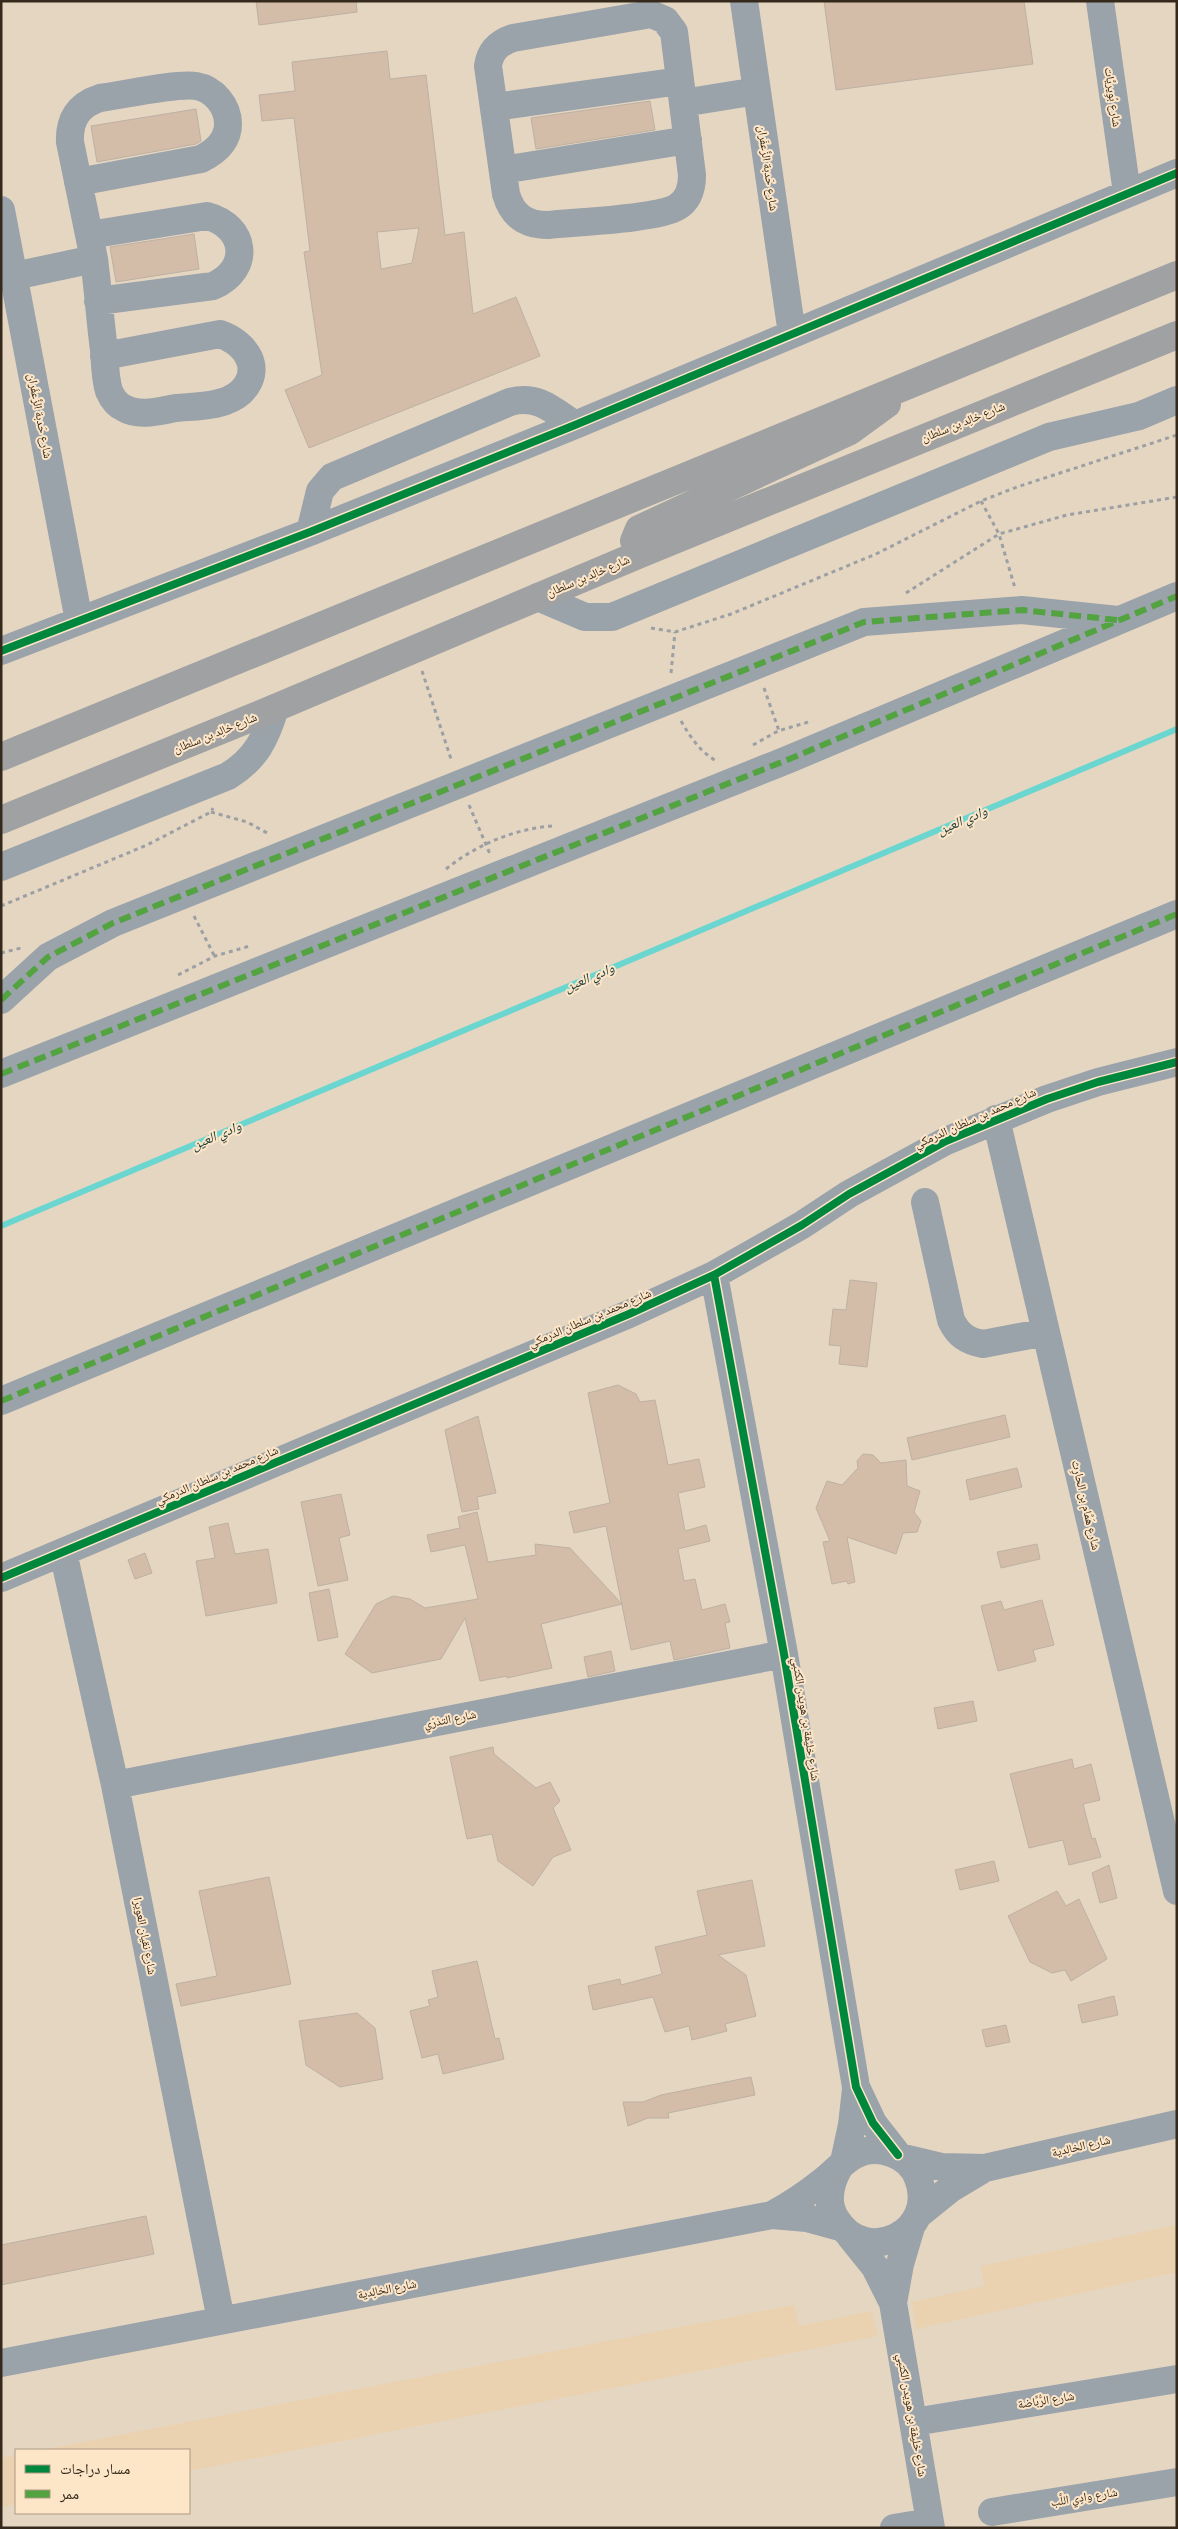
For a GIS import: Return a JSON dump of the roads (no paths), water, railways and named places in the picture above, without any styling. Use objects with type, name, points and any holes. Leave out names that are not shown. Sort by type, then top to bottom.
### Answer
[{"type":"main road","points":[[1,757],[1177,275]]},
{"type":"main road","name":"شارع خالِد بن سلطان","points":[[1,820],[275,708],[640,554],[1177,335]]},
{"type":"main road","points":[[640,554],[634,542],[639,528],[850,431],[879,411],[904,387]]},
{"type":"street","name":"شارع حَدبة الزَّعفَران","points":[[744,1],[792,334]]},
{"type":"street","name":"شارع بُوِيريَّات","points":[[1100,1],[1127,193]]},
{"type":"street","points":[[644,15],[659,16],[670,25],[674,32],[692,175],[690,193],[678,207],[658,213],[536,225],[525,222],[516,215],[510,205],[494,107],[488,66],[492,51],[498,45],[513,38],[644,15]]},
{"type":"street","points":[[78,182],[201,159],[212,154],[226,136],[228,125],[223,104],[216,95],[196,86],[90,101],[75,114],[69,133],[78,182],[93,255],[104,356],[108,384],[114,401],[121,407],[138,413],[222,402],[236,397],[245,387],[251,374],[250,360],[244,348],[234,339],[220,334],[104,356]]},
{"type":"street","points":[[494,107],[681,92],[757,91]]},
{"type":"street","points":[[503,170],[688,140]]},
{"type":"street","points":[[1,651],[310,532],[575,425],[1177,173]]},
{"type":"street","name":"شارع حَدبة الزَّعفَران","points":[[1,210],[79,621]]},
{"type":"street","points":[[15,283],[207,216],[219,219],[229,226],[236,236],[240,248],[238,261],[234,272],[225,281],[213,286],[98,302]]},
{"type":"street","points":[[310,532],[320,491],[332,477],[510,402],[520,399],[541,402],[575,425]]},
{"type":"street","points":[[538,597],[585,617],[612,617],[1049,437],[1139,416],[1177,400]]},
{"type":"street","points":[[1,1074],[787,760],[1177,596]]},
{"type":"street","points":[[1,1000],[48,957],[114,923],[864,622],[1022,610],[1119,620]]},
{"type":"street","points":[[1,866],[228,776],[239,769],[257,752],[268,731],[275,708]]},
{"type":"street","points":[[1,1401],[1177,914]]},
{"type":"street","name":"شارع محمد بن سلطان الدرمكي","points":[[1,1578],[629,1314],[714,1275],[802,1225],[848,1194],[896,1167],[996,1118],[1098,1082],[1177,1062]]},
{"type":"street","name":"شارع هَمَّام بن الحارِث","points":[[996,1118],[1177,1891]]},
{"type":"street","points":[[924,1202],[951,1320],[959,1333],[973,1342],[983,1344],[1046,1332]]},
{"type":"street","name":"شارع خليفة بن هويدن الكتبي","points":[[714,1275],[784,1654],[856,2087],[852,2125],[842,2164]]},
{"type":"street","name":"شارع نقيان العويرا","points":[[63,1552],[115,1785],[221,2320]]},
{"type":"street","name":"شارع التذرّي","points":[[115,1785],[784,1654]]},
{"type":"street","name":"شارع خليفة بن هويدن الكتبي","points":[[856,2087],[874,2124],[899,2156]]},
{"type":"street","name":"شارع الخالِدية","points":[[899,2156],[942,2167],[985,2168],[1177,2124]]},
{"type":"street","points":[[870,2150],[884,2151],[899,2156],[918,2176],[922,2202],[915,2221],[901,2236],[876,2243],[863,2241],[845,2231],[832,2213],[829,2197],[832,2180],[842,2164],[856,2154],[870,2150]]},
{"type":"street","name":"شارع الخالِدية","points":[[772,2215],[808,2193],[842,2164]]},
{"type":"street","name":"شارع الخالِدية","points":[[915,2221],[945,2193],[985,2168]]},
{"type":"street","name":"شارع الخالِدية","points":[[1,2363],[772,2215],[806,2218],[845,2231]]},
{"type":"street","name":"شارع خليفة بن هويدن الكتبي","points":[[892,2303],[900,2264],[915,2221]]},
{"type":"street","name":"شارع خليفة بن هويدن الكتبي","points":[[845,2231],[876,2267],[892,2303],[931,2525]]},
{"type":"street","name":"شارع الرُّبَّاضة","points":[[914,2422],[1177,2379]]},
{"type":"street","name":"شارع وادِي اللَّب","points":[[992,2512],[1177,2482]]},
{"type":"street","points":[[894,2528],[931,2525]]},
{"type":"waterway","name":"وادي العين","points":[[1,1226],[1177,729]]}]
